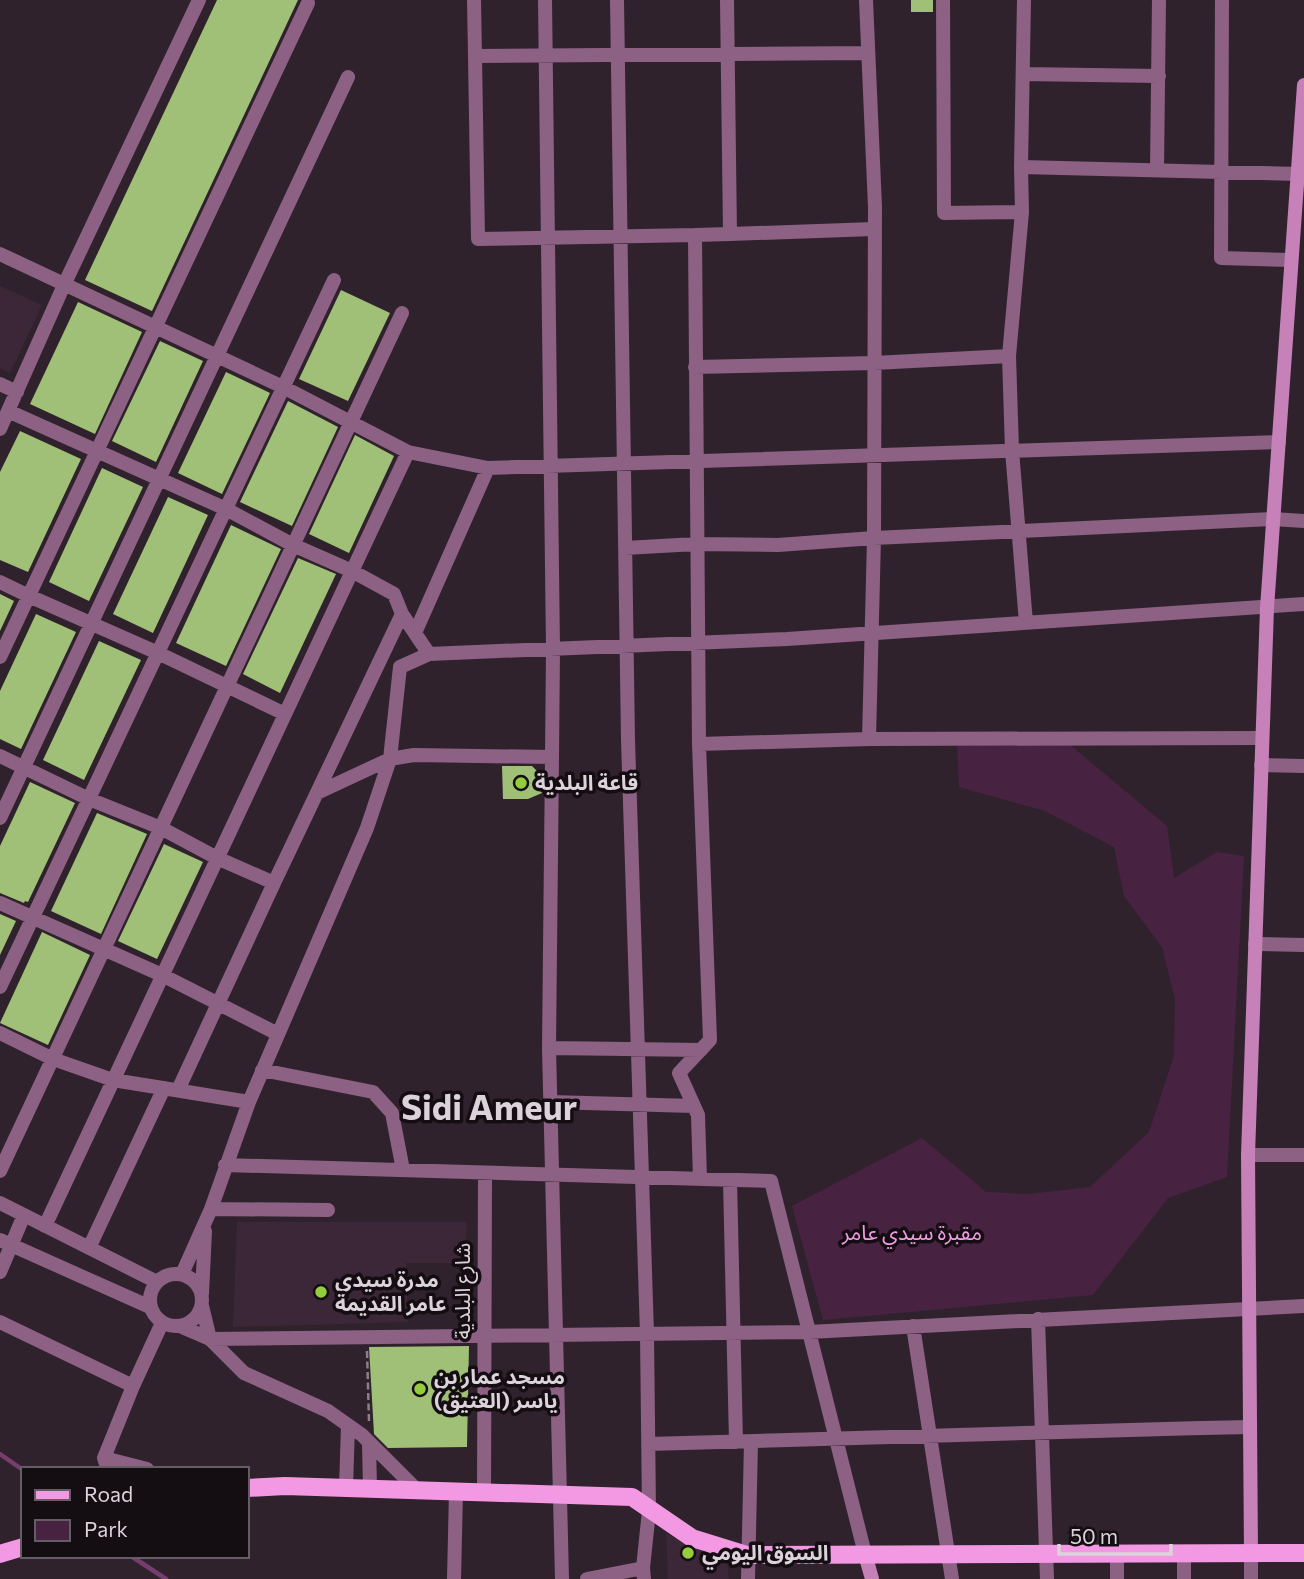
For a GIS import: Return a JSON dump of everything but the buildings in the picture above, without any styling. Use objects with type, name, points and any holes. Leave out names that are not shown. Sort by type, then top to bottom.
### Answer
[{"type":"main road","points":[[1251,1555],[1248,1155],[1261,765],[1267,608],[1304,85]]},
{"type":"main road","points":[[248,1488],[285,1486],[632,1497],[692,1538],[747,1555],[1304,1553]]},
{"type":"main road","points":[[0,1554],[21,1548]]},
{"type":"main road","points":[[866,1555],[872,1579]]},
{"type":"street","points":[[0,429],[64,285],[199,0]]},
{"type":"street","points":[[474,0],[478,239],[695,236],[874,229]]},
{"type":"street","points":[[545,0],[553,649],[550,1102],[562,1579]]},
{"type":"street","points":[[587,1579],[644,1573],[649,1511],[647,1334],[626,646],[617,0]]},
{"type":"street","points":[[727,0],[730,234]]},
{"type":"street","points":[[866,0],[874,229],[874,537],[869,739]]},
{"type":"street","points":[[943,0],[944,213],[1022,212]]},
{"type":"street","points":[[1024,0],[1022,212],[1009,356],[1012,450],[1026,623]]},
{"type":"street","points":[[1157,170],[1160,0]]},
{"type":"street","points":[[1222,0],[1221,258],[1292,260]]},
{"type":"street","points":[[0,657],[309,3]]},
{"type":"street","points":[[475,56],[868,53]]},
{"type":"street","points":[[1023,74],[1158,76]]},
{"type":"street","points":[[0,818],[348,76]]},
{"type":"street","points":[[1021,167],[1298,174]]},
{"type":"street","points":[[695,236],[697,643],[710,1040],[679,1073],[698,1115],[700,1179]]},
{"type":"street","points":[[0,254],[283,387],[408,452],[488,468],[1279,442]]},
{"type":"street","points":[[0,987],[334,280]]},
{"type":"street","points":[[0,1171],[402,313]]},
{"type":"street","points":[[695,367],[874,363],[1009,356]]},
{"type":"street","points":[[0,384],[16,392]]},
{"type":"street","points":[[8,411],[226,509],[394,594],[402,614],[429,654]]},
{"type":"street","points":[[45,1226],[408,452]]},
{"type":"street","points":[[415,633],[488,468]]},
{"type":"street","points":[[625,548],[696,544],[778,545],[874,537],[1273,520],[1304,521]]},
{"type":"street","points":[[0,582],[285,714]]},
{"type":"street","points":[[182,1274],[208,1216],[262,1070],[367,828],[390,758],[400,667],[429,654],[871,634],[1304,604]]},
{"type":"street","points":[[89,1248],[219,1002],[402,614]]},
{"type":"street","points":[[699,744],[869,739],[1262,738]]},
{"type":"street","points":[[317,793],[390,758],[414,755],[552,757]]},
{"type":"street","points":[[0,756],[89,799],[161,828],[217,858],[274,883]]},
{"type":"street","points":[[1261,765],[1304,766]]},
{"type":"street","points":[[0,903],[162,975],[278,1034]]},
{"type":"street","points":[[1255,944],[1304,945]]},
{"type":"street","points":[[0,1033],[53,1059],[113,1080],[249,1102]]},
{"type":"street","points":[[550,1048],[701,1050]]},
{"type":"street","points":[[262,1070],[373,1092],[392,1113],[404,1170]]},
{"type":"street","points":[[550,1102],[694,1106]]},
{"type":"street","points":[[1248,1155],[1304,1155]]},
{"type":"street","points":[[225,1165],[771,1181],[866,1555]]},
{"type":"street","name":"شارع البلدية","points":[[484,1493],[485,1173]]},
{"type":"street","points":[[730,1180],[733,1333],[743,1442],[748,1579]]},
{"type":"street","points":[[0,1203],[157,1282]]},
{"type":"street","points":[[208,1216],[328,1210]]},
{"type":"street","points":[[0,1272],[6,1243],[24,1215]]},
{"type":"street","points":[[180,1326],[197,1315],[202,1301],[208,1216]]},
{"type":"street","points":[[6,1243],[150,1307]]},
{"type":"street","points":[[210,1339],[198,1286],[182,1274],[164,1276],[151,1289],[150,1307],[162,1323],[180,1326],[210,1339],[244,1373],[328,1411],[369,1443],[418,1491]]},
{"type":"street","points":[[210,1339],[809,1332],[1304,1306]]},
{"type":"street","points":[[1038,1319],[1047,1579]]},
{"type":"street","points":[[0,1322],[132,1385]]},
{"type":"street","points":[[131,1467],[106,1464],[132,1385],[162,1323]]},
{"type":"street","points":[[914,1326],[952,1579]]},
{"type":"street","points":[[346,1488],[348,1425]]},
{"type":"street","points":[[648,1444],[1250,1427]]},
{"type":"street","points":[[369,1443],[370,1489]]},
{"type":"street","points":[[454,1579],[456,1492]]},
{"type":"street","points":[[1117,1555],[1117,1579]]},
{"type":"street","points":[[1184,1555],[1184,1579]]},
{"type":"street","points":[[1251,1555],[1251,1579]]},
{"type":"path","points":[[367,1337],[369,1443]]},
{"type":"shaded area","points":[[0,286],[42,305],[10,373],[0,368]]},
{"type":"shaded area","name":"مدرة سيدي عامر القديمة","points":[[237,1222],[467,1222],[465,1263],[406,1263],[408,1322],[233,1327]]},
{"type":"shaded area","name":"السوق اليومي","points":[[666,1533],[727,1561],[729,1579],[668,1579]]},
{"type":"green space","name":"مقبرة سيدي عامر","points":[[1063,739],[1167,826],[1174,878],[1217,852],[1244,856],[1227,1177],[1168,1198],[1093,1295],[823,1320],[792,1206],[922,1138],[986,1192],[1029,1194],[1090,1187],[1149,1132],[1174,1056],[1175,999],[1162,947],[1124,896],[1114,847],[1045,811],[959,787],[957,741]]},
{"type":"waterway","points":[[0,1454],[21,1469]]},
{"type":"waterway","points":[[134,1558],[166,1579]]},
{"type":"place","name":"قاعة البلدية","points":[[521,783]]},
{"type":"place","name":"مدرة سيدي عامر القديمة","points":[[321,1292]]},
{"type":"place","name":"مسجد عمار بن ياسر (العتيق)","points":[[420,1389]]},
{"type":"place","name":"السوق اليومي","points":[[688,1553]]},
{"type":"district","name":"Sidi Ameur","points":[[489,1108]]}]
